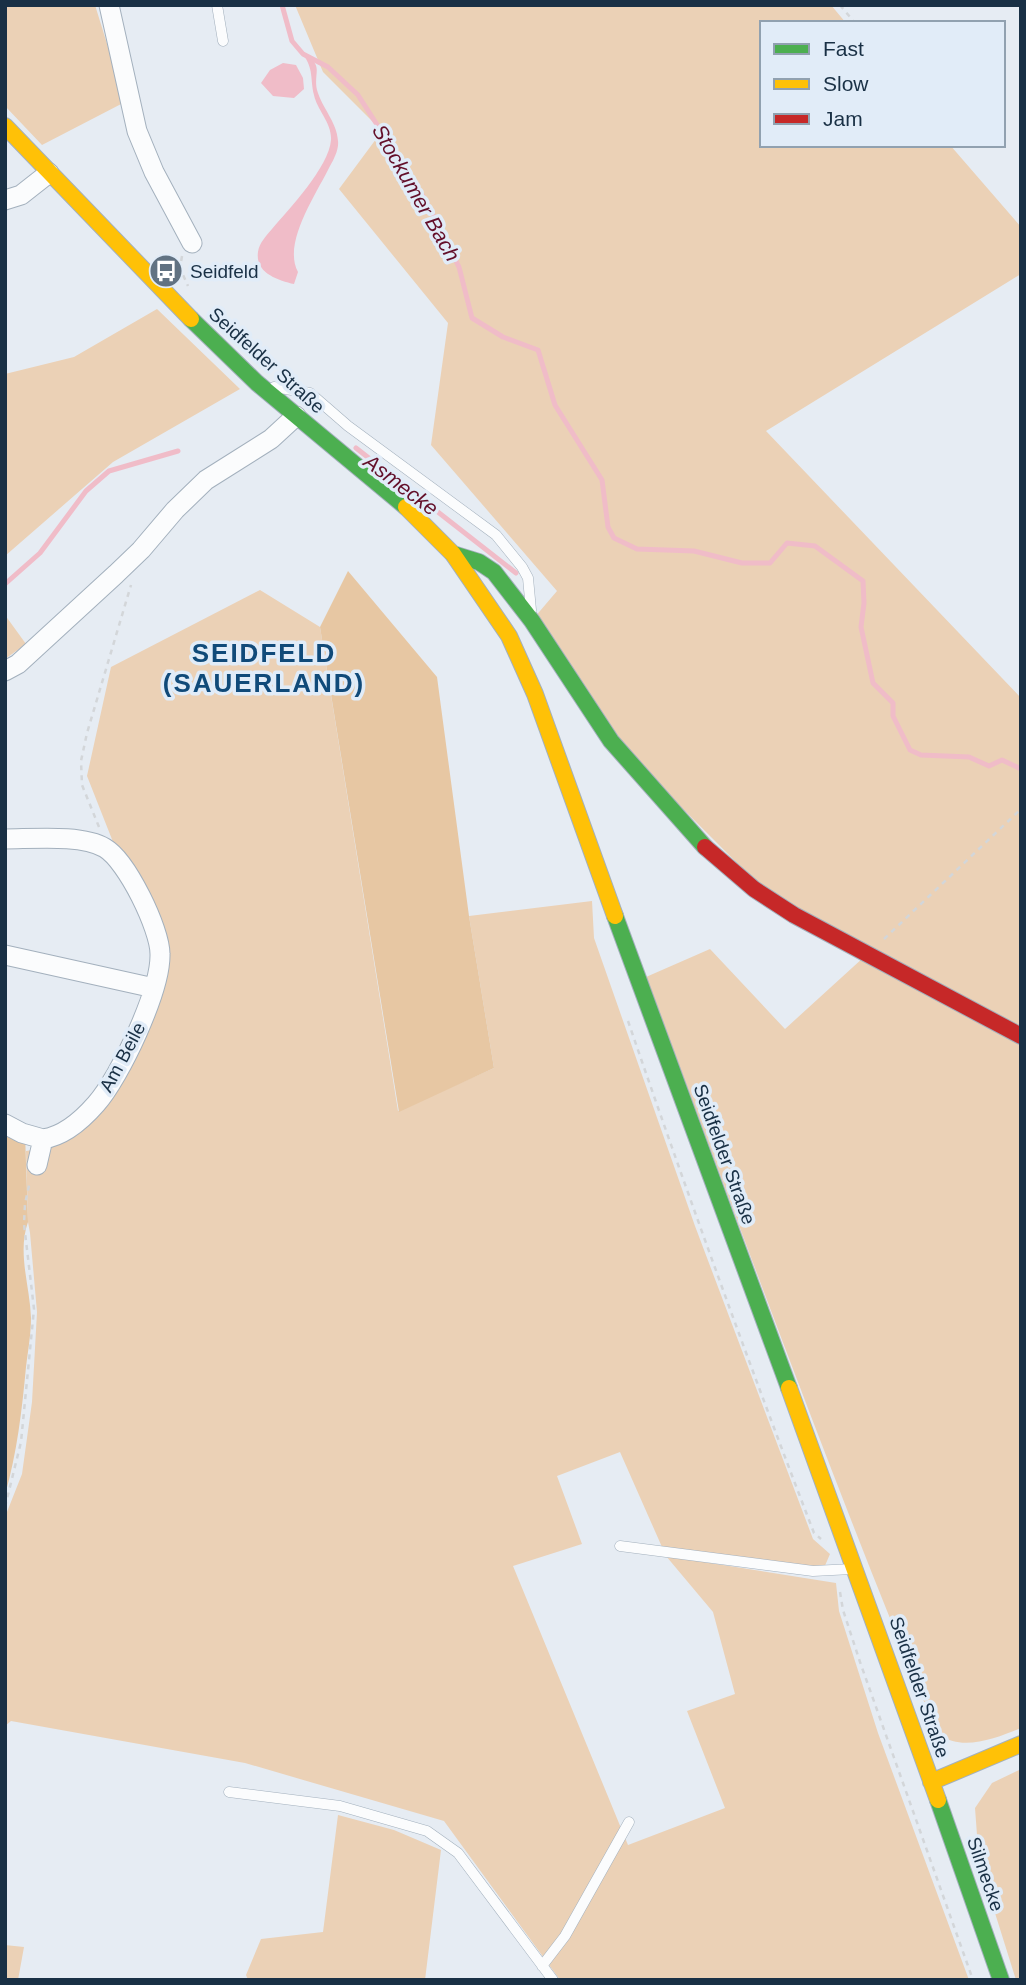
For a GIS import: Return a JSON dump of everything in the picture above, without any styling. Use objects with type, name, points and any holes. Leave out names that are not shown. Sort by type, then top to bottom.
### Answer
[{"type":"main road","name":"Seidfelder Straße","points":[[5,126],[177,305],[257,383],[414,513],[453,554],[509,636],[522,662],[856,1569],[931,1782]]},
{"type":"main road","name":"Seidfelder Straße","points":[[453,554],[479,562],[494,572],[531,621],[611,741],[706,849],[754,888],[794,915],[1021,1037]]},
{"type":"main road","points":[[931,1782],[1021,1744]]},
{"type":"main road","name":"Silmecke","points":[[931,1782],[1001,1980]]},
{"type":"street","points":[[109,5],[136,131],[154,172],[192,243]]},
{"type":"street","points":[[5,200],[21,195],[49,173]]},
{"type":"street","points":[[5,671],[18,664],[57,630],[141,550],[175,510],[206,480],[271,439],[296,416]]},
{"type":"street","points":[[5,839],[84,841],[104,847]]},
{"type":"street","name":"Am Beile","points":[[43,1139],[55,1137],[65,1131],[95,1105],[106,1091],[135,1035],[159,968],[159,937],[123,865],[104,847]]},
{"type":"street","points":[[5,955],[154,988]]},
{"type":"street","points":[[5,1124],[22,1133],[43,1139],[37,1165]]},
{"type":"lane","points":[[217,5],[223,41]]},
{"type":"lane","points":[[257,383],[310,394],[348,426],[496,535],[528,578],[531,621]]},
{"type":"lane","points":[[620,1546],[813,1571],[856,1569]]},
{"type":"lane","points":[[229,1792],[340,1806],[428,1831],[458,1853],[553,1980]]},
{"type":"lane","points":[[542,1966],[565,1936],[629,1822]]},
{"type":"path","points":[[840,5],[853,21]]},
{"type":"path","points":[[104,847],[102,835],[82,785],[81,761],[141,550]]},
{"type":"path","points":[[869,953],[1021,810]]},
{"type":"path","points":[[628,1021],[688,1196],[814,1533],[832,1552],[838,1569],[847,1623],[973,1980]]},
{"type":"path","points":[[5,1507],[22,1442],[34,1309],[24,1224],[25,1204],[28,1185],[37,1165]]},
{"type":"shaded area","points":[[5,5],[95,5],[125,102],[42,145],[5,106]]},
{"type":"shaded area","points":[[295,5],[831,5],[844,21],[760,21],[760,147],[952,147],[1021,227],[1021,274],[766,431],[1021,698],[1021,1728],[970,1743],[950,1740],[941,1735],[934,1724],[821,1444],[646,977],[710,949],[785,1029],[864,957],[757,883],[625,751],[534,618],[557,591],[431,445],[448,323],[339,189],[382,131],[323,72]]},
{"type":"shaded area","points":[[303,54],[316,65],[317,90],[335,128],[338,144],[335,157],[298,233],[294,260],[298,272],[294,284],[275,278],[264,270],[258,259],[258,252],[264,239],[316,175],[329,151],[331,134],[316,101],[310,70]]},
{"type":"shaded area","points":[[283,63],[296,65],[303,78],[304,89],[294,98],[273,96],[261,83],[270,70]]},
{"type":"shaded area","points":[[157,309],[240,389],[113,462],[5,556],[5,374],[74,357]]},
{"type":"shaded area","points":[[348,571],[437,677],[469,916],[494,1068],[399,1112],[320,627]]},
{"type":"shaded area","points":[[260,590],[320,627],[398,1111],[494,1068],[469,916],[592,901],[594,938],[695,1226],[813,1539],[830,1554],[824,1568],[662,1547],[620,1452],[557,1476],[582,1544],[513,1566],[628,1845],[725,1808],[687,1711],[735,1694],[713,1612],[666,1556],[836,1583],[839,1611],[878,1733],[969,1980],[560,1980],[444,1821],[245,1763],[11,1721],[5,1726],[5,1517],[22,1474],[32,1402],[37,1312],[28,1222],[26,1151],[56,1146],[78,1130],[162,979],[87,776],[111,667]]},
{"type":"shaded area","points":[[5,615],[26,644],[5,659]]},
{"type":"shaded area","points":[[5,1120],[25,1133],[28,1222],[24,1258],[31,1318],[18,1431],[5,1495]]},
{"type":"shaded area","points":[[1021,1769],[1021,1980],[1016,1980],[979,1862],[975,1808],[992,1783]]},
{"type":"shaded area","points":[[338,1815],[394,1830],[441,1850],[425,1980],[248,1980],[246,1975],[261,1939],[323,1932]]},
{"type":"shaded area","points":[[5,1945],[24,1947],[18,1980],[5,1980]]},
{"type":"waterway","name":"Stockumer Bach","points":[[282,5],[292,41],[303,54],[328,67],[358,95],[426,201],[459,267],[472,318],[503,337],[538,350],[555,405],[602,480],[608,527],[614,538],[637,549],[694,551],[742,563],[770,563],[787,543],[815,546],[863,581],[861,627],[873,683],[893,703],[893,716],[910,750],[921,755],[969,757],[989,766],[1002,760],[1021,769]]},
{"type":"waterway","name":"Asmecke","points":[[356,448],[516,573]]},
{"type":"waterway","name":"Asmecke","points":[[5,584],[40,553],[86,491],[109,471],[178,451]]},
{"type":"traffic: fast","points":[[191,319],[257,383],[406,507]]},
{"type":"traffic: fast","points":[[453,554],[479,562],[494,572],[532,621],[611,741],[705,847]]},
{"type":"traffic: fast","points":[[615,916],[789,1388]]},
{"type":"traffic: fast","points":[[938,1800],[1001,1980]]},
{"type":"traffic: slow","points":[[5,126],[191,319]]},
{"type":"traffic: slow","points":[[406,507],[453,554],[509,636],[535,694],[615,916]]},
{"type":"traffic: slow","points":[[789,1388],[938,1800]]},
{"type":"traffic: slow","points":[[931,1782],[1021,1744]]},
{"type":"traffic: jam","points":[[705,847],[754,889],[794,915],[1021,1036]]},
{"type":"place","name":"Seidfeld","points":[[166,271]]},
{"type":"district","name":"SEIDFELD (SAUERLAND)","points":[[264,668]]}]
